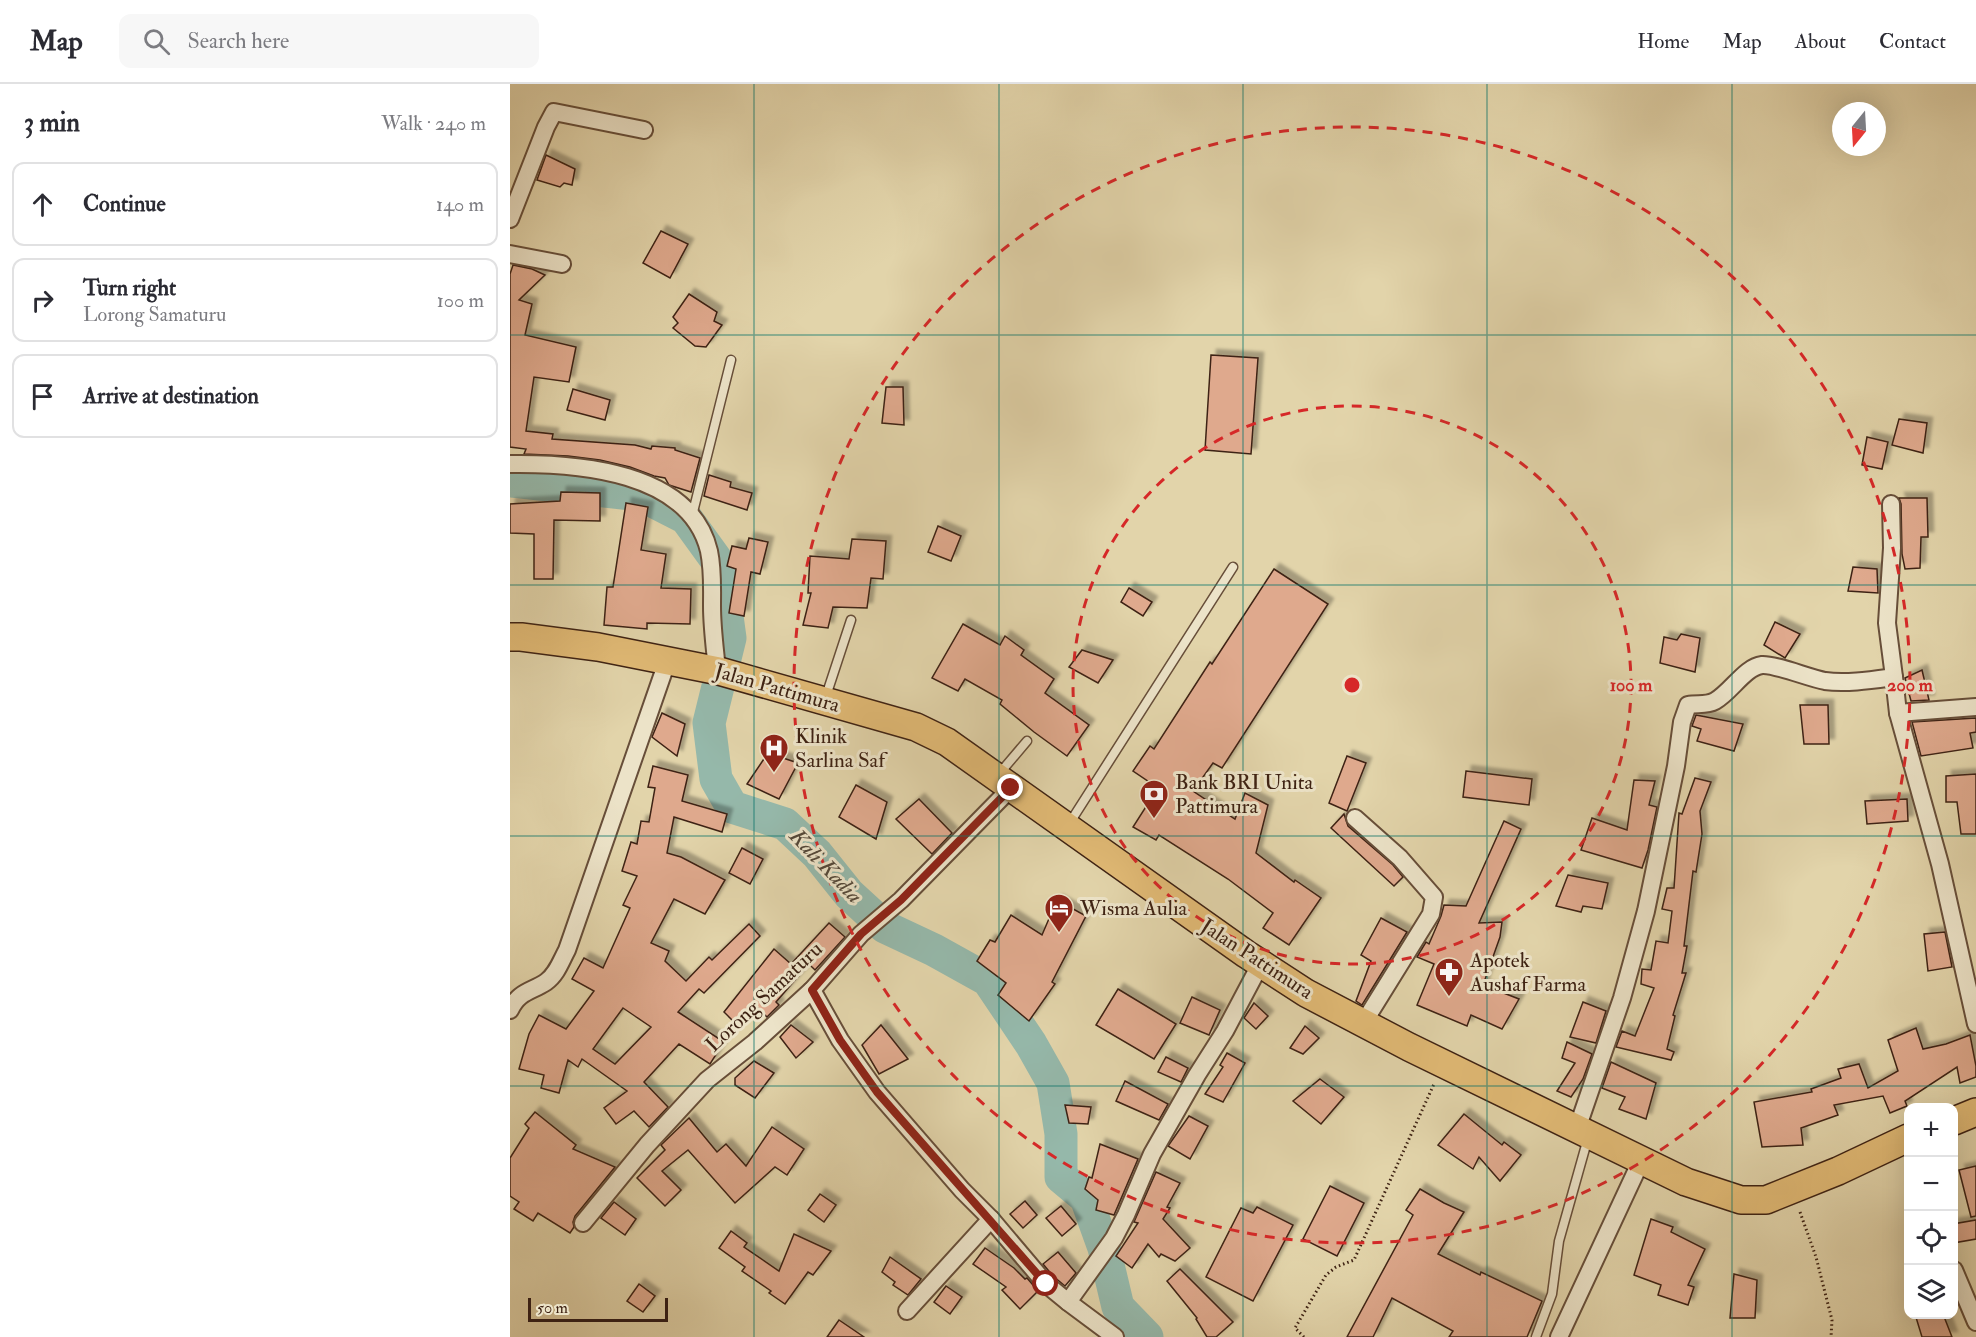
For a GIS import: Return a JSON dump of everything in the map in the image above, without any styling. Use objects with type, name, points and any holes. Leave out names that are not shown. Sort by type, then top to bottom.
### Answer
[{"type":"highway","name":"Jalan Pattimura","points":[[510,637],[598,646],[704,667],[916,727],[947,742],[1306,993],[1686,1182],[1741,1200],[1766,1200],[1796,1189],[1904,1140]]},
{"type":"highway","points":[[1958,1119],[1976,1112]]},
{"type":"street","points":[[510,219],[554,112],[644,130]]},
{"type":"street","points":[[510,254],[562,264]]},
{"type":"street","points":[[510,464],[577,468],[622,475],[646,483],[675,501],[692,516],[704,536],[712,567],[712,618],[704,667],[558,968],[547,981],[515,999],[510,1010]]},
{"type":"street","points":[[1891,504],[1892,548],[1887,623],[1898,713],[1940,864],[1976,1024]]},
{"type":"street","points":[[1583,1132],[1646,911],[1686,708],[1690,704],[1706,704],[1714,701],[1729,691],[1751,669],[1760,665],[1827,681],[1894,677]]},
{"type":"street","points":[[1898,713],[1976,707]]},
{"type":"street","name":"Lorong Samaturu","points":[[583,1224],[647,1145],[707,1080],[755,1042],[812,990],[861,934],[901,900],[1004,782]]},
{"type":"street","points":[[1355,818],[1400,858],[1434,897],[1431,914],[1364,1022]]},
{"type":"street","points":[[1071,1296],[1114,1238],[1152,1154],[1225,1031],[1261,963]]},
{"type":"street","points":[[812,990],[840,1040],[877,1092],[962,1190],[1046,1284],[1071,1296],[1115,1337]]},
{"type":"street","points":[[1559,1337],[1641,1161]]},
{"type":"street","points":[[907,1311],[991,1220]]},
{"type":"street","points":[[1958,1281],[1976,1322]]},
{"type":"lane","points":[[692,516],[731,360]]},
{"type":"lane","points":[[1067,827],[1233,567]]},
{"type":"lane","points":[[824,702],[851,620]]},
{"type":"lane","points":[[1004,782],[1027,741]]},
{"type":"lane","points":[[1536,1337],[1552,1294],[1558,1241],[1583,1132]]},
{"type":"path","points":[[1304,1337],[1295,1328],[1326,1275],[1336,1267],[1354,1260],[1445,1064]]},
{"type":"path","points":[[1796,1189],[1801,1214],[1816,1257],[1832,1320],[1832,1337]]},
{"type":"building","points":[[546,155],[575,169],[572,185],[564,183],[560,187],[537,180]]},
{"type":"building","points":[[661,231],[688,244],[670,278],[643,263]]},
{"type":"building","points":[[513,265],[532,269],[545,275],[519,300],[532,304],[525,335],[576,347],[569,382],[534,377],[526,431],[553,434],[552,439],[635,445],[651,449],[652,446],[675,448],[675,450],[700,458],[691,492],[669,485],[665,478],[630,467],[568,456],[524,454],[526,449],[510,447],[510,274]]},
{"type":"building","points":[[689,294],[717,312],[714,321],[722,325],[706,347],[695,346],[673,328],[678,323],[673,317]]},
{"type":"building","points":[[1211,355],[1258,358],[1251,454],[1205,450]]},
{"type":"building","points":[[886,387],[903,387],[904,425],[882,423]]},
{"type":"building","points":[[573,389],[610,400],[605,420],[567,410]]},
{"type":"building","points":[[1899,419],[1927,423],[1923,453],[1892,445]]},
{"type":"building","points":[[1867,437],[1888,442],[1882,469],[1862,465]]},
{"type":"building","points":[[709,475],[731,482],[730,487],[752,493],[747,510],[704,496]]},
{"type":"building","points":[[561,492],[600,493],[600,521],[554,520],[553,579],[534,579],[534,534],[510,533],[510,504],[560,501]]},
{"type":"building","points":[[1899,498],[1927,498],[1928,537],[1921,537],[1920,568],[1905,569]]},
{"type":"building","points":[[626,503],[648,507],[641,550],[666,554],[661,588],[691,589],[690,624],[647,623],[647,629],[604,625],[607,587],[613,587]]},
{"type":"building","points":[[938,526],[961,536],[951,561],[928,552]]},
{"type":"building","points":[[749,538],[768,542],[760,574],[751,572],[744,616],[729,613],[736,569],[727,566],[732,546],[746,549]]},
{"type":"building","points":[[852,539],[886,541],[883,579],[871,578],[867,608],[833,607],[828,628],[803,625],[811,593],[808,593],[810,556],[849,559]]},
{"type":"building","points":[[1853,567],[1877,569],[1878,593],[1848,591]]},
{"type":"building","points":[[1274,569],[1328,604],[1222,768],[1213,763],[1193,791],[1235,819],[1245,793],[1268,805],[1256,853],[1294,882],[1295,880],[1321,898],[1289,945],[1263,928],[1273,913],[1228,879],[1159,835],[1156,840],[1133,827],[1158,788],[1133,771],[1150,746],[1154,749]]},
{"type":"building","points":[[1129,588],[1152,602],[1143,616],[1121,602]]},
{"type":"building","points":[[1775,622],[1800,634],[1785,658],[1764,645]]},
{"type":"building","points":[[963,624],[1000,645],[1005,636],[1024,650],[1021,655],[1054,679],[1045,693],[1089,725],[1067,756],[1000,704],[1002,700],[965,679],[958,691],[932,678]]},
{"type":"building","points":[[1681,634],[1700,638],[1695,672],[1660,663],[1664,637],[1677,640]]},
{"type":"building","points":[[1082,650],[1113,660],[1098,683],[1069,667]]},
{"type":"building","points":[[1922,670],[1929,700],[1911,701],[1905,678]]},
{"type":"building","points":[[1800,705],[1828,705],[1829,744],[1804,744]]},
{"type":"building","points":[[662,713],[685,724],[677,756],[652,737]]},
{"type":"building","points":[[1696,715],[1743,724],[1734,751],[1697,741],[1701,729],[1692,726]]},
{"type":"building","points":[[1976,718],[1976,732],[1970,733],[1973,748],[1921,756],[1912,722]]},
{"type":"building","name":"Klinik Sarlina Saf","points":[[768,753],[798,763],[779,799],[747,784]]},
{"type":"building","points":[[1347,756],[1366,763],[1347,811],[1329,803]]},
{"type":"building","points":[[653,766],[688,775],[682,801],[727,814],[722,832],[674,817],[667,853],[681,857],[725,880],[705,914],[674,899],[651,943],[669,951],[665,961],[686,981],[709,957],[712,960],[749,924],[760,936],[704,993],[699,989],[678,1012],[724,1042],[710,1064],[679,1044],[644,1082],[668,1107],[649,1127],[634,1111],[616,1124],[604,1108],[627,1091],[582,1059],[578,1067],[568,1060],[559,1093],[541,1088],[544,1075],[519,1069],[529,1034],[539,1015],[566,1029],[594,991],[572,979],[584,958],[603,968],[630,908],[623,905],[637,876],[622,871],[631,842],[637,844],[641,821],[649,822],[655,788],[648,787]],"holes":[[[623,1008],[651,1027],[615,1064],[593,1049]]]},
{"type":"building","points":[[1466,771],[1532,779],[1529,805],[1463,797]]},
{"type":"building","points":[[1976,774],[1976,834],[1961,834],[1957,802],[1946,802],[1946,776]]},
{"type":"building","points":[[1695,778],[1711,782],[1700,811],[1702,834],[1696,872],[1693,871],[1684,946],[1687,946],[1682,973],[1686,973],[1673,1015],[1675,1016],[1667,1049],[1674,1052],[1671,1060],[1616,1047],[1622,1031],[1635,1036],[1654,988],[1641,984],[1642,969],[1651,970],[1656,941],[1668,943],[1672,911],[1662,909],[1667,888],[1674,888],[1679,813],[1682,814]]},
{"type":"building","points":[[1634,780],[1655,781],[1649,805],[1657,807],[1642,868],[1581,850],[1592,818],[1627,830]]},
{"type":"building","points":[[856,785],[887,802],[876,839],[839,817]]},
{"type":"building","points":[[919,799],[952,833],[932,854],[896,819]]},
{"type":"building","points":[[1907,799],[1908,821],[1867,824],[1865,801]]},
{"type":"building","points":[[1344,814],[1348,826],[1393,865],[1403,877],[1394,886],[1331,828]]},
{"type":"building","points":[[1504,821],[1521,829],[1479,923],[1502,922],[1500,937],[1483,985],[1519,999],[1502,1029],[1471,1015],[1467,1026],[1417,1005],[1434,964],[1417,957],[1426,942],[1429,944],[1444,905],[1466,906]]},
{"type":"building","points":[[742,848],[763,859],[750,884],[729,873]]},
{"type":"building","points":[[1568,875],[1608,883],[1602,909],[1583,906],[1581,912],[1556,906]]},
{"type":"building","points":[[1057,900],[1086,916],[1052,982],[1055,984],[1029,1021],[998,995],[1006,983],[977,961],[990,940],[995,942],[1011,915],[1042,935]]},
{"type":"building","points":[[1381,918],[1407,932],[1362,1005],[1356,1001],[1371,961],[1361,955]]},
{"type":"building","points":[[829,923],[845,937],[815,970],[809,964],[776,1002],[779,1005],[767,1017],[756,1006],[739,1027],[724,1012],[774,949],[791,964]]},
{"type":"building","points":[[1945,932],[1952,967],[1928,971],[1924,934]]},
{"type":"building","points":[[1118,989],[1176,1024],[1154,1059],[1096,1025]]},
{"type":"building","points":[[1192,997],[1220,1010],[1209,1035],[1180,1023]]},
{"type":"building","points":[[1583,1002],[1606,1011],[1596,1043],[1570,1037]]},
{"type":"building","points":[[1254,1003],[1268,1016],[1256,1029],[1244,1018]]},
{"type":"building","points":[[791,1025],[813,1042],[796,1058],[780,1037]]},
{"type":"building","points":[[881,1025],[908,1059],[879,1074],[862,1045]]},
{"type":"building","points":[[1305,1026],[1319,1038],[1303,1054],[1290,1048]]},
{"type":"building","points":[[1916,1028],[1923,1049],[1970,1035],[1976,1077],[1960,1083],[1957,1067],[1905,1101],[1904,1107],[1890,1113],[1883,1096],[1834,1105],[1838,1115],[1801,1128],[1803,1145],[1762,1147],[1754,1102],[1812,1092],[1811,1089],[1841,1078],[1838,1069],[1859,1064],[1868,1088],[1898,1071],[1888,1040]]},
{"type":"building","points":[[1567,1042],[1592,1054],[1583,1079],[1571,1097],[1557,1091],[1575,1063],[1562,1058]]},
{"type":"building","points":[[1227,1053],[1245,1063],[1223,1102],[1205,1094],[1223,1067],[1220,1065]]},
{"type":"building","points":[[1166,1057],[1188,1068],[1181,1082],[1158,1072]]},
{"type":"building","points":[[754,1061],[774,1073],[755,1098],[735,1085],[735,1078]]},
{"type":"building","points":[[1611,1062],[1656,1083],[1646,1119],[1619,1109],[1625,1097],[1602,1088]]},
{"type":"building","points":[[1320,1079],[1344,1097],[1321,1124],[1293,1101]]},
{"type":"building","points":[[1125,1081],[1168,1104],[1159,1120],[1116,1101]]},
{"type":"building","points":[[1065,1105],[1091,1107],[1088,1124],[1069,1123]]},
{"type":"building","points":[[535,1112],[576,1145],[573,1149],[615,1167],[575,1216],[574,1227],[570,1233],[538,1213],[533,1221],[514,1209],[519,1202],[510,1196],[510,1158],[529,1128],[525,1124]]},
{"type":"building","points":[[1464,1114],[1502,1145],[1504,1142],[1521,1155],[1500,1181],[1479,1157],[1473,1169],[1438,1145]]},
{"type":"building","points":[[1189,1116],[1208,1126],[1190,1159],[1168,1146]]},
{"type":"building","points":[[689,1118],[717,1152],[726,1144],[746,1166],[772,1127],[804,1149],[787,1175],[775,1167],[735,1203],[688,1150],[662,1171],[681,1190],[665,1206],[637,1178],[665,1150],[661,1145]]},
{"type":"building","points":[[1100,1144],[1138,1159],[1114,1215],[1096,1210],[1098,1200],[1085,1189],[1089,1177],[1092,1178]]},
{"type":"building","points":[[1976,1166],[1976,1216],[1971,1217],[1959,1170]]},
{"type":"building","points":[[1156,1172],[1180,1183],[1163,1219],[1190,1248],[1175,1261],[1161,1254],[1159,1257],[1148,1244],[1132,1268],[1116,1256],[1138,1223],[1134,1222]]},
{"type":"building","points":[[1330,1186],[1364,1203],[1337,1256],[1303,1239]]},
{"type":"building","points":[[1420,1189],[1464,1212],[1438,1254],[1480,1275],[1481,1272],[1542,1301],[1527,1337],[1449,1337],[1453,1331],[1392,1298],[1373,1337],[1347,1337],[1413,1215],[1406,1210]]},
{"type":"building","points":[[820,1194],[836,1205],[824,1222],[808,1210]]},
{"type":"building","points":[[1025,1201],[1037,1215],[1023,1228],[1010,1214]]},
{"type":"building","points":[[614,1202],[636,1219],[625,1235],[601,1218]]},
{"type":"building","points":[[1061,1206],[1076,1224],[1062,1236],[1046,1218]]},
{"type":"building","points":[[1257,1207],[1293,1225],[1253,1301],[1206,1277],[1241,1208],[1253,1213]]},
{"type":"building","points":[[1651,1219],[1673,1227],[1671,1232],[1705,1249],[1688,1285],[1694,1287],[1688,1305],[1658,1295],[1661,1285],[1634,1275]]},
{"type":"building","points":[[1976,1220],[1976,1239],[1958,1242],[1958,1223]]},
{"type":"building","points":[[731,1231],[747,1243],[744,1247],[779,1271],[794,1234],[831,1251],[813,1275],[808,1272],[785,1304],[742,1271],[745,1267],[719,1248]]},
{"type":"building","points":[[985,1248],[1014,1268],[1025,1279],[1027,1278],[1038,1291],[1020,1309],[1002,1290],[1006,1287],[973,1264]]},
{"type":"building","points":[[1058,1252],[1076,1273],[1065,1286],[1043,1264]]},
{"type":"building","points":[[890,1257],[921,1279],[908,1295],[893,1285],[895,1282],[882,1272]]},
{"type":"building","points":[[1180,1269],[1233,1322],[1216,1337],[1207,1337],[1197,1318],[1167,1281]]},
{"type":"building","points":[[1734,1274],[1757,1280],[1755,1318],[1730,1318]]},
{"type":"building","points":[[639,1284],[655,1296],[643,1312],[627,1301]]},
{"type":"building","points":[[946,1286],[962,1297],[950,1314],[934,1302]]},
{"type":"building","points":[[1917,1319],[1945,1319],[1952,1337],[1922,1337]]},
{"type":"building","points":[[839,1320],[864,1337],[827,1337]]},
{"type":"waterway","name":"Kali Kadia","points":[[510,481],[641,495],[686,518],[720,565],[730,638],[709,723],[716,779],[732,807],[785,824],[817,854],[849,894],[885,927],[934,950],[988,980],[1031,1044],[1053,1083],[1061,1134],[1061,1177],[1086,1198],[1104,1248],[1118,1307],[1147,1337]]},
{"type":"place","name":"Klinik Sarlina Saf","points":[[774,774]]},
{"type":"place","name":"Bank BRI Unita Pattimura","points":[[1154,820]]},
{"type":"place","name":"Wisma Aulia","points":[[1059,934]]},
{"type":"place","name":"Apotek Aushaf Farma","points":[[1449,998]]},
{"type":"route","points":[[1011,788],[901,900],[861,934],[812,990],[840,1040],[877,1092],[1046,1284]]}]
